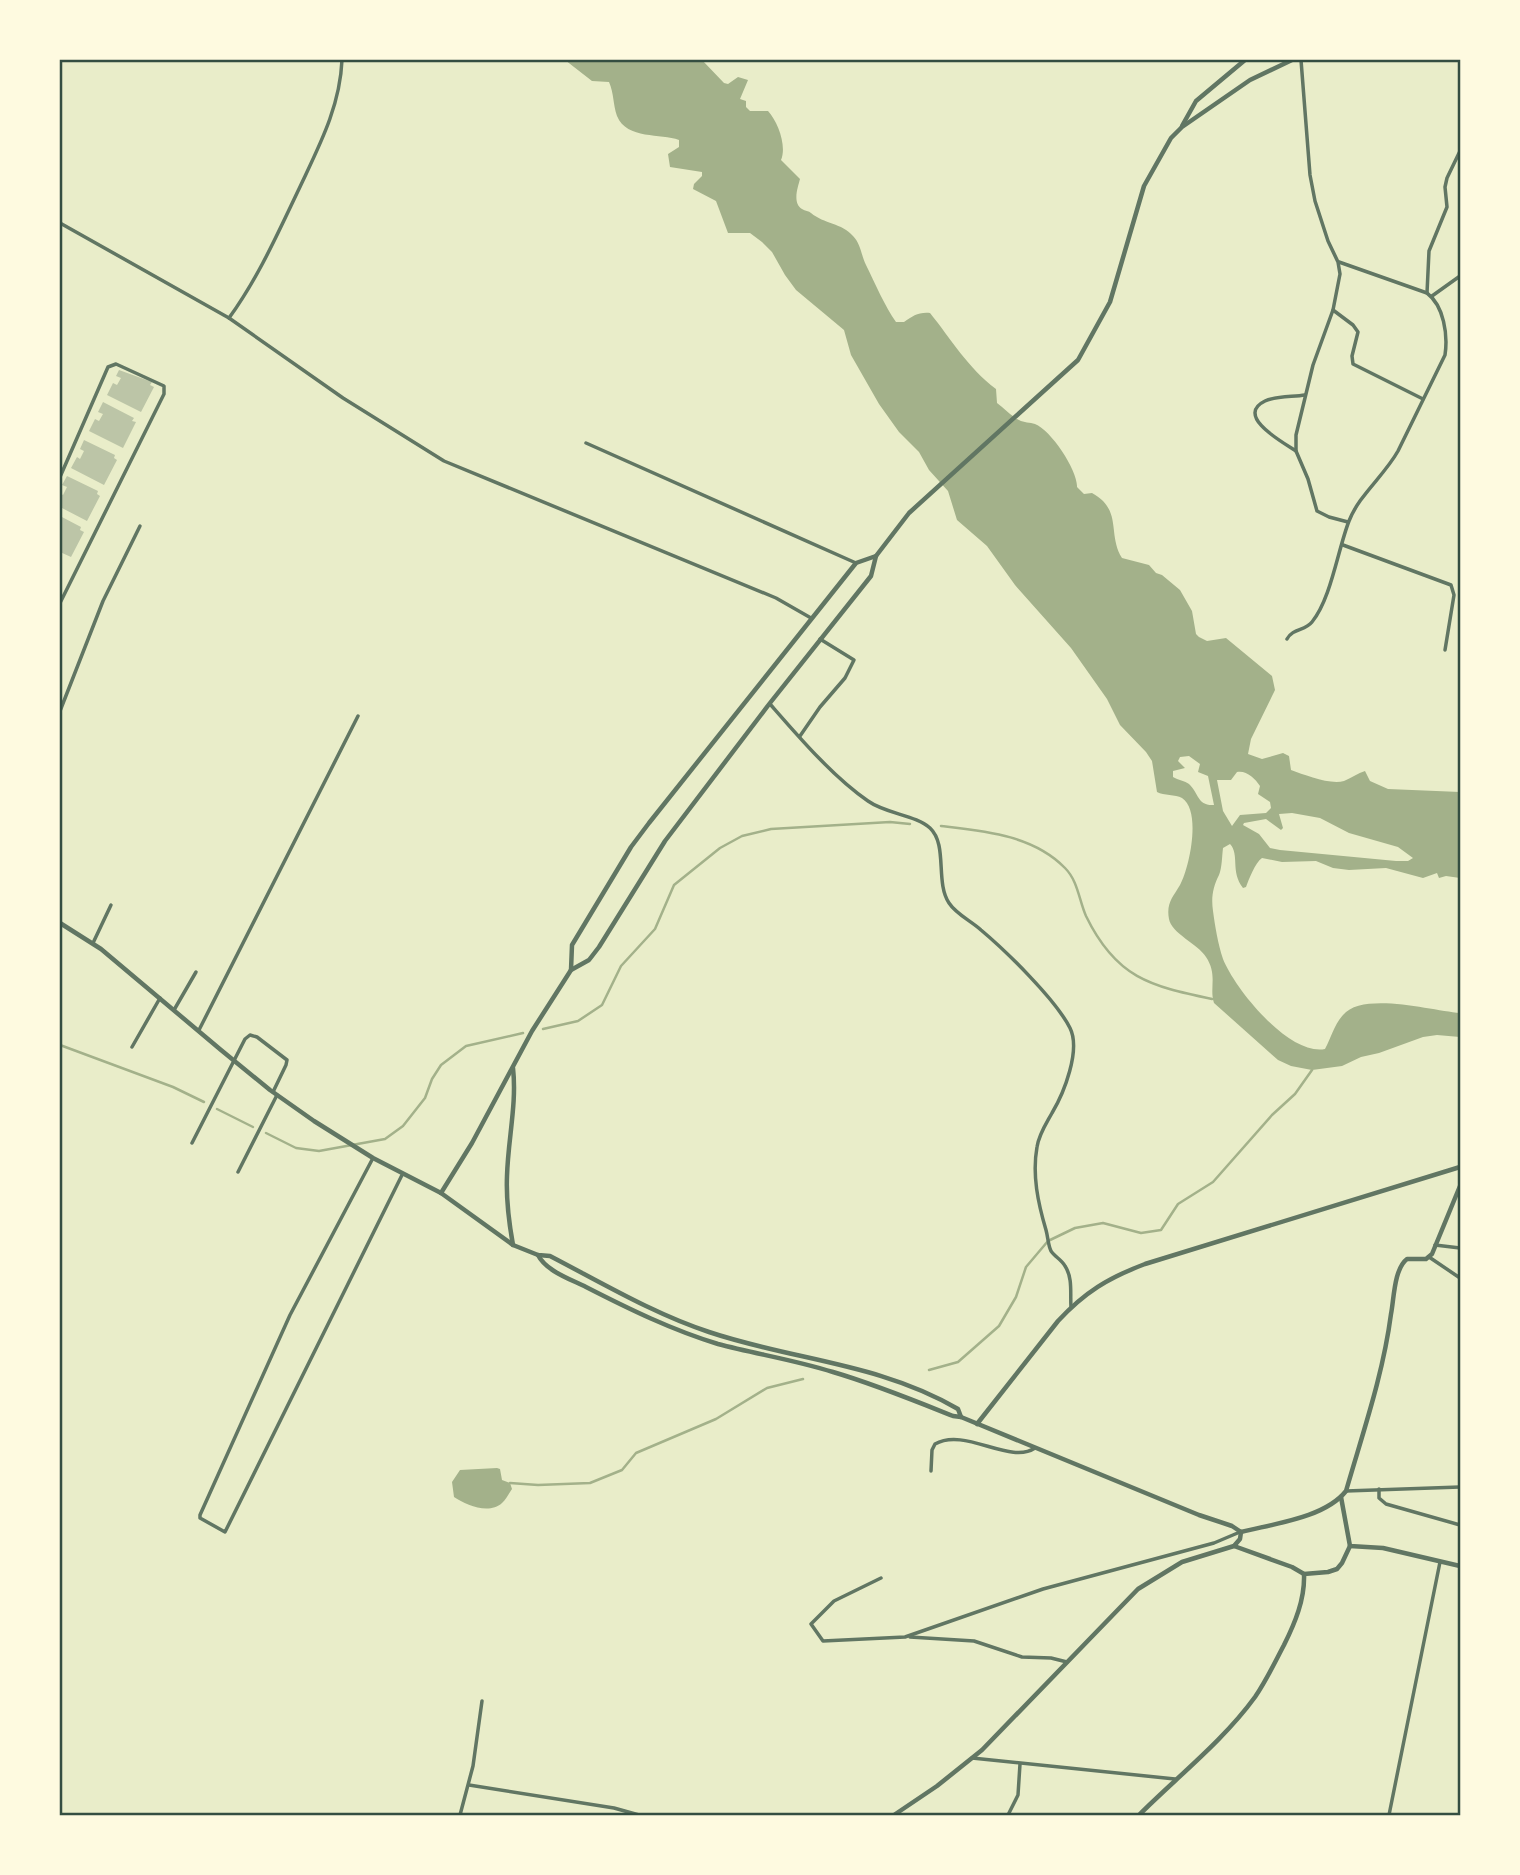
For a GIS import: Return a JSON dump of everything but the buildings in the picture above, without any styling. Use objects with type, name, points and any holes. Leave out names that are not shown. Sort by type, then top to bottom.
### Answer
[{"type":"street","points":[[229,318],[268,257],[326,131],[336,102],[342,60]]},
{"type":"street","points":[[570,970],[589,960],[665,841],[871,576],[876,556],[909,513],[1078,360],[1111,302],[1144,186],[1158,159],[1182,127],[1196,101],[1245,60]]},
{"type":"street","points":[[1182,127],[1250,80],[1292,60]]},
{"type":"street","points":[[1301,60],[1310,175],[1315,201],[1340,274],[1333,310],[1304,395],[1296,435],[1296,451],[1317,511],[1348,522]]},
{"type":"street","points":[[1427,293],[1429,251],[1447,207],[1447,178],[1461,151]]},
{"type":"street","points":[[60,223],[229,318],[343,398],[444,461],[776,598],[811,618]]},
{"type":"street","points":[[1286,639],[1296,629],[1310,625],[1314,620],[1343,545],[1348,522],[1391,463],[1445,355],[1447,342],[1447,329],[1432,296],[1338,262]]},
{"type":"street","points":[[1432,296],[1461,276]]},
{"type":"street","points":[[1333,310],[1358,332],[1352,356],[1353,364],[1423,399]]},
{"type":"street","points":[[60,477],[108,367],[116,363],[164,386],[164,394],[60,603]]},
{"type":"street","points":[[1296,451],[1270,435],[1255,417],[1263,402],[1269,399],[1304,395]]},
{"type":"street","points":[[586,443],[856,563]]},
{"type":"street","points":[[60,711],[103,601],[140,526]]},
{"type":"street","points":[[1343,545],[1451,585],[1454,595],[1445,650]]},
{"type":"street","points":[[441,1193],[570,970],[572,945],[631,847],[856,563],[876,556]]},
{"type":"street","points":[[799,737],[845,678],[854,660],[820,639]]},
{"type":"street","points":[[770,703],[799,737],[868,802],[928,825],[939,840],[941,874],[947,900],[952,908],[1013,960],[1071,1030],[1074,1046],[1071,1065],[1058,1100],[1038,1140],[1036,1172],[1037,1202],[1051,1250],[1064,1264],[1069,1275],[1070,1307]]},
{"type":"street","points":[[199,1030],[358,716]]},
{"type":"street","points":[[93,943],[111,905]]},
{"type":"street","points":[[60,923],[93,943],[275,1093],[358,1149],[402,1175],[441,1193],[513,1245],[538,1255],[550,1256],[709,1333],[835,1362],[910,1387],[958,1409],[961,1417]]},
{"type":"street","points":[[174,1010],[196,972]]},
{"type":"street","points":[[132,1047],[160,998]]},
{"type":"street","points":[[192,1143],[246,1039],[250,1035],[257,1037],[287,1060],[275,1093],[238,1172]]},
{"type":"street","points":[[513,1067],[515,1087],[506,1177],[513,1245]]},
{"type":"street","points":[[373,1158],[289,1315],[200,1516],[225,1532],[402,1175]]},
{"type":"street","points":[[977,1424],[1070,1307],[1111,1277],[1145,1264],[1461,1167]]},
{"type":"street","points":[[1429,1257],[1461,1186]]},
{"type":"street","points":[[1435,1245],[1461,1248]]},
{"type":"street","points":[[538,1255],[542,1263],[642,1316],[718,1343],[878,1386],[1036,1447],[1241,1532]]},
{"type":"street","points":[[905,1637],[1043,1589],[1305,1516],[1341,1497],[1346,1491],[1385,1359],[1394,1292],[1401,1265],[1407,1259],[1429,1257],[1461,1278]]},
{"type":"street","points":[[767,1355],[770,1348]]},
{"type":"street","points":[[932,1471],[932,1450],[935,1444],[944,1440],[967,1441],[1024,1452],[1036,1447]]},
{"type":"street","points":[[1346,1491],[1461,1487]]},
{"type":"street","points":[[1379,1489],[1379,1499],[1387,1504],[1461,1525]]},
{"type":"street","points":[[1234,1546],[1293,1567],[1304,1574],[1337,1569],[1350,1546],[1341,1497]]},
{"type":"street","points":[[894,1815],[972,1758],[1138,1589],[1182,1562],[1234,1546],[1240,1539],[1241,1532]]},
{"type":"street","points":[[1350,1546],[1383,1548],[1461,1566]]},
{"type":"street","points":[[1389,1815],[1440,1562]]},
{"type":"street","points":[[1139,1815],[1233,1723],[1255,1696],[1289,1635],[1305,1589],[1304,1574]]},
{"type":"street","points":[[881,1578],[834,1601],[811,1624],[823,1641],[905,1637],[974,1641],[1022,1657],[1051,1658],[1068,1662]]},
{"type":"street","points":[[460,1815],[469,1785],[482,1701]]},
{"type":"street","points":[[972,1758],[1175,1779]]},
{"type":"street","points":[[1008,1815],[1018,1795],[1020,1764]]},
{"type":"street","points":[[469,1785],[614,1808],[639,1815]]},
{"type":"street","points":[[901,1811],[906,1815]]},
{"type":"shaded area","points":[[565,60],[702,60],[724,83],[728,84],[738,77],[748,80],[740,99],[746,101],[746,107],[750,111],[768,111],[775,121],[782,141],[781,160],[800,179],[797,203],[802,209],[844,228],[856,239],[880,295],[896,322],[930,313],[968,363],[996,389],[997,403],[1016,418],[1035,424],[1048,434],[1056,442],[1073,471],[1077,487],[1084,494],[1092,493],[1108,507],[1122,558],[1149,565],[1180,590],[1192,611],[1196,634],[1199,637],[1207,641],[1226,638],[1272,676],[1275,690],[1251,739],[1248,754],[1262,759],[1283,753],[1289,756],[1291,770],[1325,781],[1344,781],[1365,771],[1370,781],[1388,789],[1460,792],[1460,878],[1439,878],[1437,873],[1423,878],[1386,868],[1349,870],[1333,868],[1316,861],[1282,862],[1262,858],[1243,888],[1237,876],[1230,844],[1223,848],[1221,869],[1212,901],[1220,947],[1229,972],[1265,1018],[1296,1042],[1311,1048],[1325,1049],[1343,1015],[1366,1004],[1382,1003],[1460,1013],[1460,1037],[1423,1037],[1342,1066],[1312,1070],[1278,1060],[1214,1003],[1210,964],[1202,952],[1174,929],[1168,913],[1169,904],[1180,885],[1190,854],[1193,827],[1188,805],[1182,798],[1157,792],[1152,761],[1120,725],[1107,699],[1071,648],[1015,585],[987,546],[957,520],[948,491],[879,404],[851,355],[844,330],[796,290],[772,252],[762,242],[750,233],[728,233],[716,201],[693,189],[702,172],[670,167],[668,154],[679,147],[679,140],[628,129],[617,116],[609,82],[592,81]],"holes":[[[1189,756],[1200,764],[1198,772],[1208,776],[1214,805],[1204,803],[1189,784],[1173,777],[1173,771],[1185,768],[1178,761],[1180,757]],[[1237,772],[1250,775],[1260,786],[1258,794],[1270,802],[1271,808],[1266,813],[1240,815],[1232,826],[1223,811],[1217,780],[1231,780]],[[1292,813],[1320,818],[1349,833],[1398,847],[1413,858],[1396,861],[1280,850],[1270,848],[1259,834],[1243,825],[1266,819],[1281,830],[1283,828],[1279,814]]]},
{"type":"shaded area","points":[[500,1469],[502,1480],[510,1483],[512,1489],[497,1507],[471,1506],[454,1497],[452,1482],[460,1470]]},
{"type":"waterway","points":[[543,1029],[578,1021],[602,1005],[621,966],[655,929],[674,885],[720,848],[742,836],[771,829],[890,822],[910,824]]},
{"type":"waterway","points":[[941,826],[1007,836],[1038,848],[1069,873],[1097,937],[1123,966],[1153,983],[1212,999]]},
{"type":"waterway","points":[[266,1133],[296,1148],[319,1151],[385,1139],[403,1126],[425,1098],[441,1065],[466,1046],[523,1033]]},
{"type":"waterway","points":[[60,1045],[173,1087],[204,1102]]},
{"type":"waterway","points":[[929,1370],[958,1362],[999,1326],[1016,1297],[1026,1267],[1048,1241],[1075,1228],[1103,1223],[1141,1233],[1161,1230],[1178,1204],[1213,1182],[1272,1115],[1295,1094],[1312,1070]]},
{"type":"waterway","points":[[217,1109],[253,1127]]},
{"type":"waterway","points":[[510,1483],[590,1483],[622,1470],[636,1453],[716,1419],[767,1388],[803,1379]]}]
